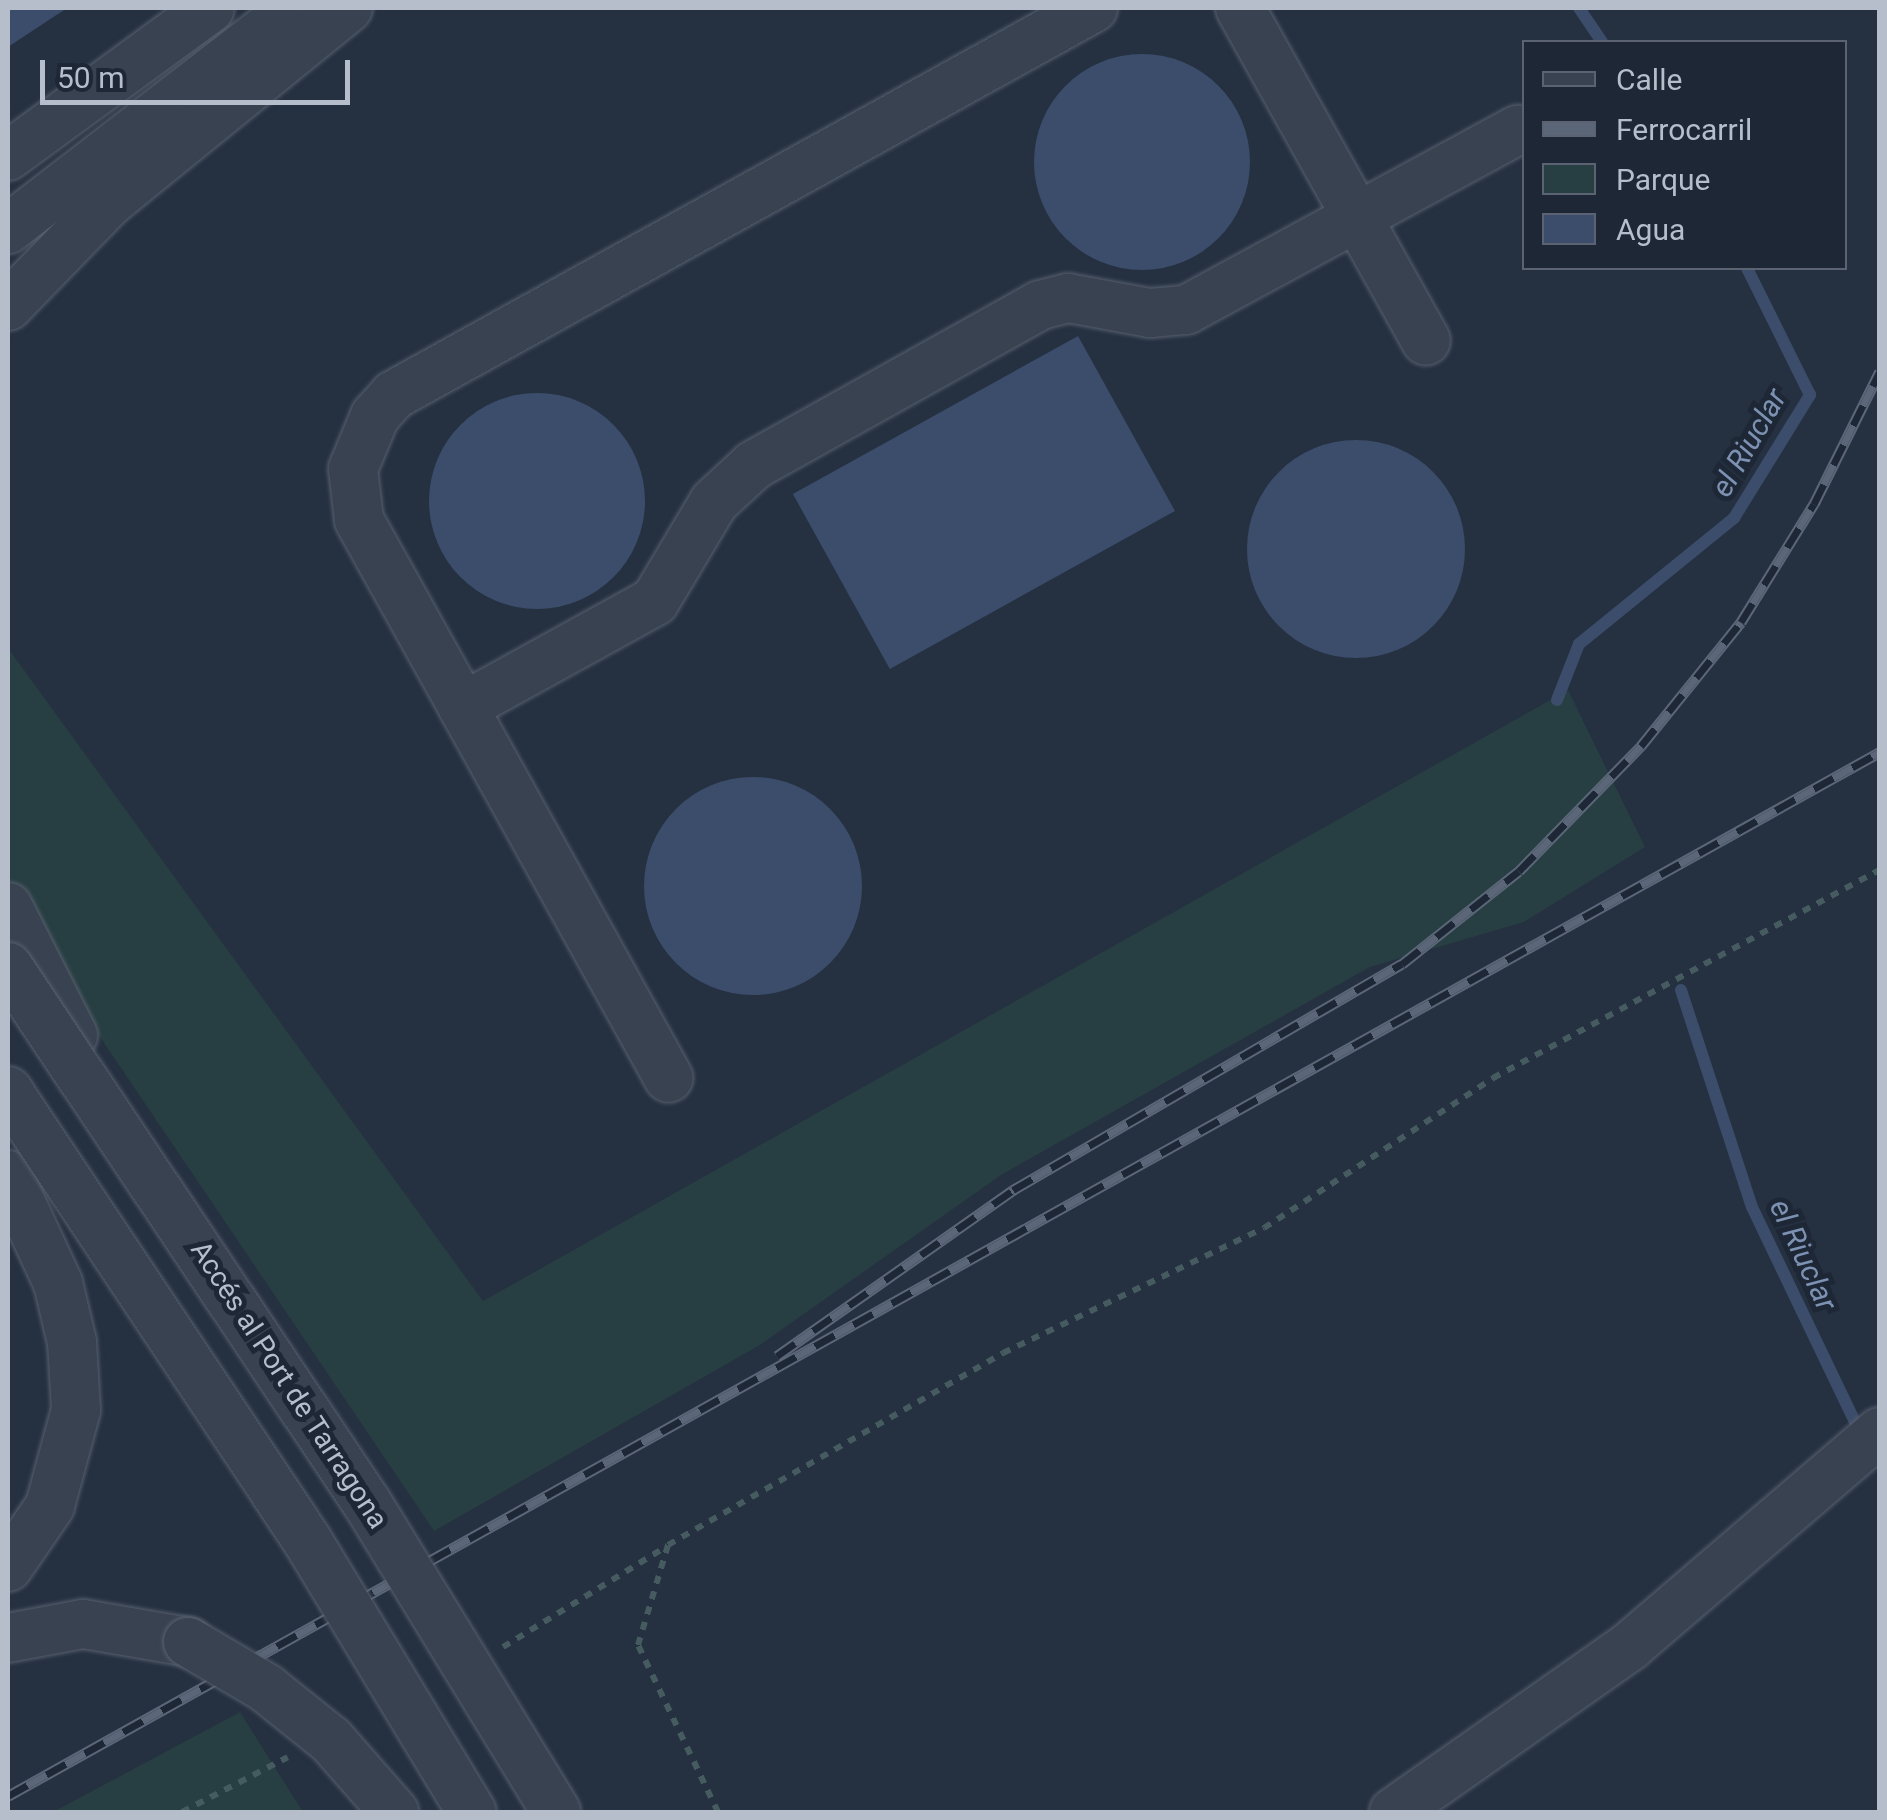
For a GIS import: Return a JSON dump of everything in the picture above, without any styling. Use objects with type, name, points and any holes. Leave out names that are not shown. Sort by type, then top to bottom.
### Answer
[{"type":"street","points":[[8,156],[210,8]]},
{"type":"street","points":[[8,206],[252,8]]},
{"type":"street","points":[[8,229],[294,8]]},
{"type":"street","points":[[8,306],[110,202],[348,8]]},
{"type":"street","points":[[669,1078],[359,520],[352,492],[362,438],[394,395],[1093,8]]},
{"type":"street","points":[[1240,8],[1426,341]]},
{"type":"street","points":[[463,707],[654,600],[714,502],[754,465],[1023,314],[1068,298],[1150,314],[1186,310],[1518,130]]},
{"type":"street","points":[[8,907],[120,1127]]},
{"type":"street","name":"Accés al Port de Tarragona","points":[[8,967],[120,1127],[367,1503],[556,1812]]},
{"type":"street","points":[[8,1091],[307,1540],[472,1812]]},
{"type":"street","points":[[8,1176],[58,1284],[72,1342],[76,1410],[50,1506],[8,1567]]},
{"type":"street","points":[[1394,1812],[1630,1646],[1880,1432]]},
{"type":"street","points":[[8,1638],[83,1624],[188,1642],[266,1688],[331,1740],[394,1812]]},
{"type":"path","points":[[718,1812],[638,1645],[668,1545],[1004,1353],[1264,1228],[1493,1078],[1880,870]]},
{"type":"green space","points":[[8,648],[483,1301],[1568,690],[1645,847],[1524,922],[1370,967],[1001,1175],[760,1345],[434,1531],[8,901]]},
{"type":"green space","points":[[240,1712],[303,1812],[53,1812]]},
{"type":"water","points":[[8,8],[67,8],[8,47]]},
{"type":"water","points":[[1142,54],[1183,62],[1219,85],[1242,121],[1250,162],[1242,203],[1219,239],[1183,262],[1142,270],[1101,262],[1065,239],[1042,203],[1034,162],[1042,121],[1065,85],[1101,62]]},
{"type":"water","points":[[1078,336],[1175,511],[890,669],[793,494]]},
{"type":"water","points":[[537,393],[579,401],[614,424],[637,459],[645,501],[637,543],[614,578],[579,601],[537,609],[495,601],[460,578],[437,543],[429,501],[437,459],[460,424],[495,401]]},
{"type":"water","points":[[1356,440],[1398,448],[1433,472],[1457,507],[1465,549],[1457,591],[1433,626],[1398,650],[1356,658],[1314,650],[1279,626],[1255,591],[1247,549],[1255,507],[1279,472],[1314,448]]},
{"type":"water","points":[[753,777],[795,785],[830,809],[854,844],[862,886],[854,928],[830,963],[795,987],[753,995],[711,987],[676,963],[652,928],[644,886],[652,844],[676,809],[711,785]]},
{"type":"waterway","name":"el Riuclar","points":[[1579,8],[1601,40]]},
{"type":"waterway","name":"el Riuclar","points":[[1557,700],[1579,644],[1734,518],[1810,395],[1748,270]]},
{"type":"waterway","name":"el Riuclar","points":[[1681,990],[1752,1207],[1855,1422]]},
{"type":"railway","points":[[777,1356],[1013,1190],[1402,964],[1519,871],[1641,746],[1741,622],[1814,504],[1880,371]]},
{"type":"railway","points":[[8,1796],[1880,752]]}]
